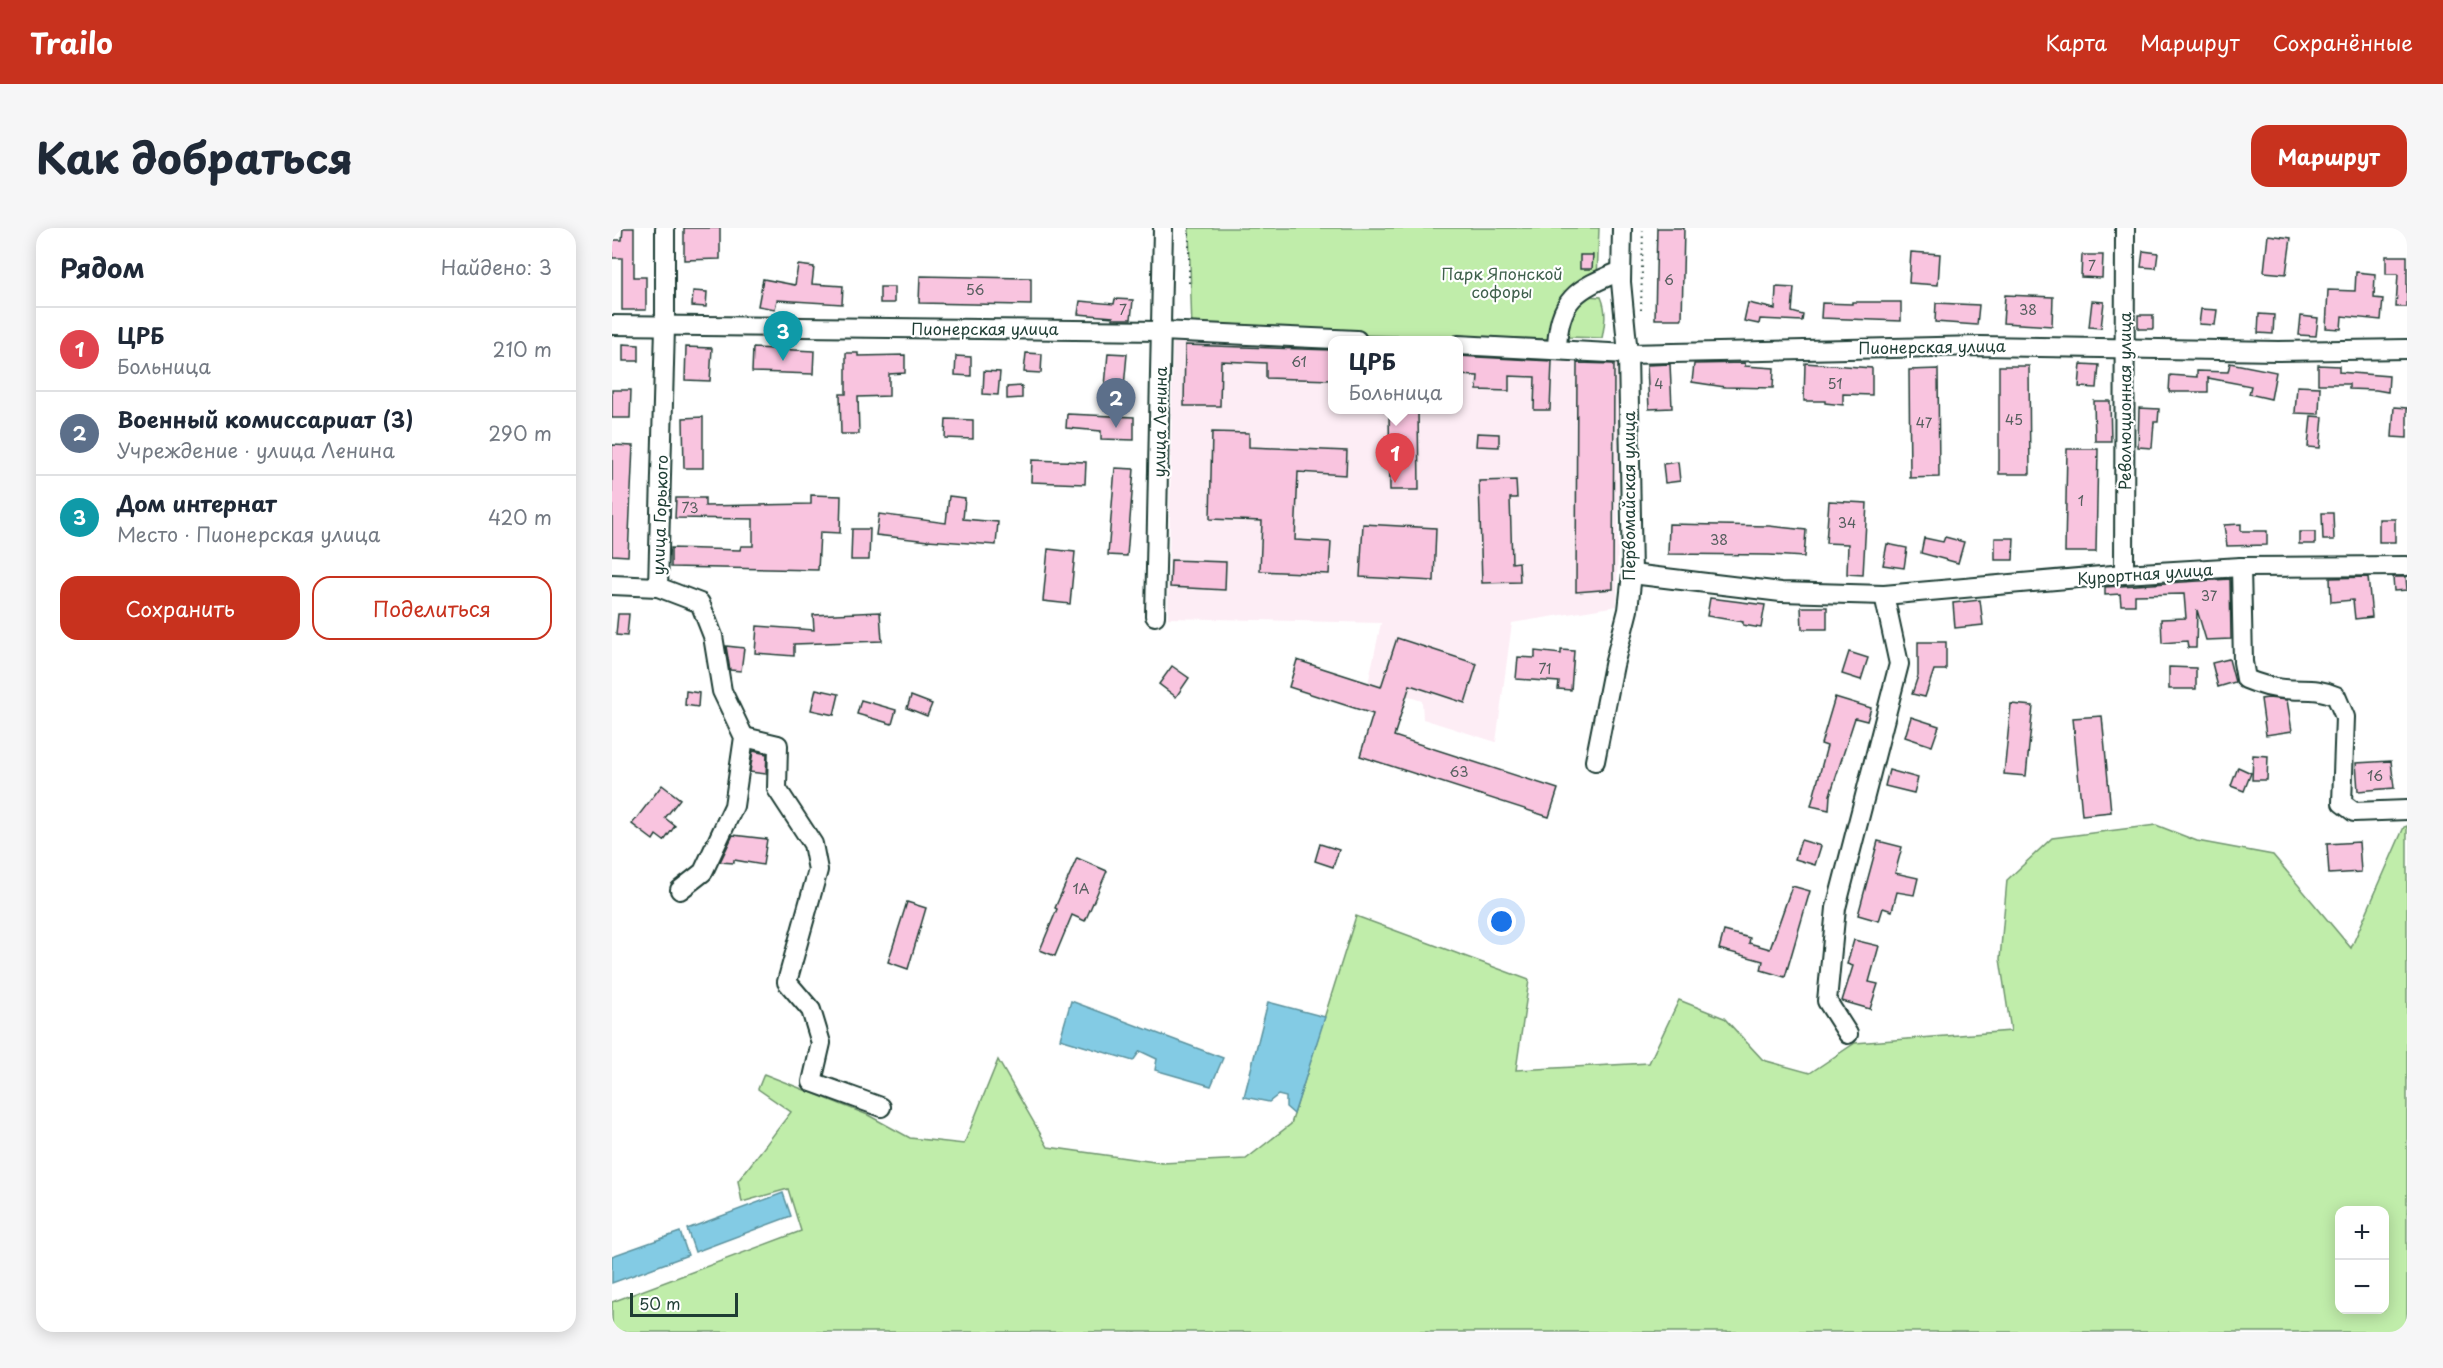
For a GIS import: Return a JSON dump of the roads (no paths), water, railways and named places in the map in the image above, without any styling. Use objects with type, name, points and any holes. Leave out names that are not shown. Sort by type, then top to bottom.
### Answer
[{"type":"street","name":"улица Горького","points":[[665,228],[665,327],[658,586],[700,603],[713,636],[722,691],[744,737]]},
{"type":"street","name":"улица Ленина","points":[[1155,616],[1163,228]]},
{"type":"street","name":"Первомайская улица","points":[[1595,761],[1614,664],[1628,610],[1632,574],[1628,354],[1621,271],[1622,228]]},
{"type":"street","name":"Революционная улица","points":[[2124,574],[2125,228]]},
{"type":"street","points":[[1557,350],[1558,327],[1562,313],[1570,300],[1597,280],[1621,271]]},
{"type":"street","name":"Пионерская улица","points":[[612,325],[1162,331],[1328,339]]},
{"type":"street","name":"Пионерская улица","points":[[1463,345],[1628,354],[1980,346],[2278,351],[2407,349]]},
{"type":"street","name":"Курортная улица","points":[[1632,574],[1781,592],[1884,595],[2124,574],[2241,567],[2407,566]]},
{"type":"street","points":[[2241,567],[2243,662],[2246,679],[2260,685],[2285,689],[2321,689],[2336,696],[2345,717],[2342,803],[2354,812],[2407,810]]},
{"type":"street","points":[[612,585],[658,586]]},
{"type":"street","points":[[1848,1034],[1827,1001],[1836,908],[1899,664],[1884,595]]},
{"type":"street","points":[[680,890],[703,872],[734,806],[744,737],[778,745],[777,789],[813,844],[818,870],[787,982],[811,1010],[821,1043],[812,1082],[881,1107]]},
{"type":"water","points":[[1071,1001],[1223,1058],[1211,1086],[1155,1070],[1157,1059],[1140,1051],[1133,1061],[1060,1039]]},
{"type":"water","points":[[1268,1002],[1325,1017],[1294,1114],[1286,1107],[1286,1097],[1278,1095],[1269,1102],[1244,1097]]},
{"type":"water","points":[[783,1193],[791,1216],[695,1252],[687,1229]]},
{"type":"water","points":[[680,1232],[688,1255],[612,1283],[612,1256]]},
{"type":"place","name":"Дом интернат","points":[[783,361]]},
{"type":"place","name":"Военный комиссариат (3)","points":[[1116,428]]},
{"type":"place","name":"ЦРБ","points":[[1395,483]]},
{"type":"park label","name":"Парк Японской софоры","points":[[1502,283]]}]
